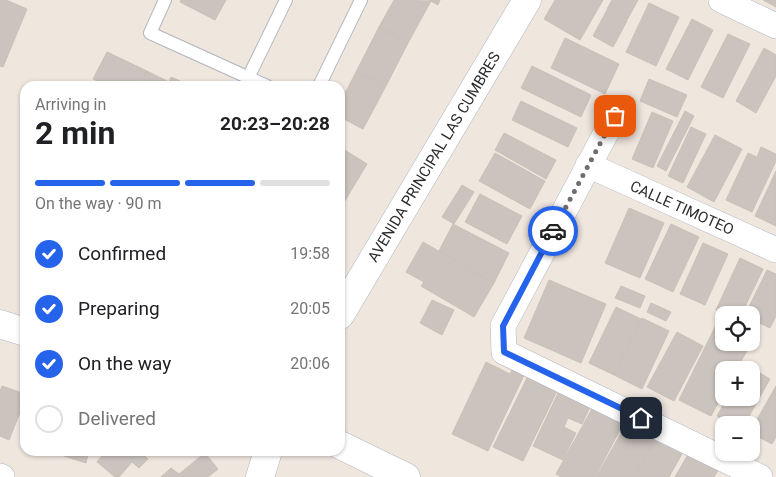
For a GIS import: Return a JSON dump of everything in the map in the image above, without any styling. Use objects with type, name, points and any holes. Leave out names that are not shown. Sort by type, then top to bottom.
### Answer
[{"type":"street","name":"AVENIDA PRINCIPAL LAS CUMBRES","points":[[345,306],[527,0]]},
{"type":"street","points":[[721,0],[776,26]]},
{"type":"street","points":[[615,116],[503,326],[504,352],[760,477]]},
{"type":"street","name":"CALLE TIMOTEO","points":[[588,165],[776,250]]},
{"type":"street","points":[[0,324],[20,330]]},
{"type":"street","points":[[345,447],[406,477]]},
{"type":"street","points":[[260,477],[266,456]]},
{"type":"lane","points":[[165,0],[150,33],[255,81]]},
{"type":"lane","points":[[248,78],[286,0]]},
{"type":"lane","points":[[321,81],[361,0]]},
{"type":"building","points":[[0,0],[6,0],[27,9],[3,67],[0,66]]},
{"type":"building","points":[[181,0],[226,0],[215,20],[180,2]]},
{"type":"building","points":[[394,0],[431,1],[408,43],[379,27]]},
{"type":"building","points":[[429,0],[440,0],[438,5]]},
{"type":"building","points":[[555,0],[603,0],[580,40],[544,19]]},
{"type":"building","points":[[612,0],[638,0],[627,20],[607,9]]},
{"type":"building","points":[[763,0],[776,0],[776,7]]},
{"type":"building","points":[[649,3],[679,17],[656,66],[626,52]]},
{"type":"building","points":[[607,10],[627,21],[613,47],[593,36]]},
{"type":"building","points":[[692,19],[713,30],[688,80],[666,69]]},
{"type":"building","points":[[379,27],[408,43],[386,86],[356,72]]},
{"type":"building","points":[[728,34],[750,44],[723,98],[701,87]]},
{"type":"building","points":[[565,38],[619,64],[605,94],[551,68]]},
{"type":"building","points":[[764,48],[776,55],[776,76],[756,113],[736,101]]},
{"type":"building","points":[[107,52],[147,71],[142,81],[97,81],[93,79]]},
{"type":"building","points":[[532,66],[591,95],[581,117],[521,88]]},
{"type":"building","points":[[147,71],[167,81],[142,81]]},
{"type":"building","points":[[356,72],[386,86],[363,129],[345,120],[345,93]]},
{"type":"building","points":[[171,77],[180,81],[169,81]]},
{"type":"building","points":[[649,79],[687,95],[677,117],[640,101]]},
{"type":"building","points":[[521,101],[577,128],[568,147],[512,120]]},
{"type":"building","points":[[685,111],[694,116],[666,171],[657,166]]},
{"type":"building","points":[[652,112],[673,121],[653,168],[632,159]]},
{"type":"building","points":[[691,127],[706,134],[683,183],[668,176]]},
{"type":"building","points":[[504,133],[556,160],[546,179],[495,150]]},
{"type":"building","points":[[715,135],[742,149],[714,202],[687,187]]},
{"type":"building","points":[[761,147],[776,154],[776,161],[752,212],[726,200],[748,153],[757,157]]},
{"type":"building","points":[[345,150],[367,164],[345,201]]},
{"type":"building","points":[[495,153],[545,181],[530,209],[479,181]]},
{"type":"building","points":[[776,171],[776,226],[755,216]]},
{"type":"building","points":[[462,185],[474,192],[454,224],[442,217]]},
{"type":"building","points":[[480,194],[522,216],[507,244],[465,222]]},
{"type":"building","points":[[629,208],[664,223],[640,278],[605,263]]},
{"type":"building","points":[[453,224],[509,253],[494,283],[439,251]]},
{"type":"building","points":[[671,224],[699,237],[673,292],[645,279]]},
{"type":"building","points":[[423,242],[494,283],[474,317],[421,286],[424,282],[406,272]]},
{"type":"building","points":[[703,243],[728,254],[705,305],[680,294]]},
{"type":"building","points":[[740,258],[763,269],[745,306],[718,306]]},
{"type":"building","points":[[767,270],[776,274],[776,316],[770,328],[760,323],[760,306],[749,306]]},
{"type":"building","points":[[549,280],[606,304],[581,363],[524,338]]},
{"type":"building","points":[[621,286],[645,296],[640,308],[615,298]]},
{"type":"building","points":[[432,300],[454,310],[442,335],[420,323]]},
{"type":"building","points":[[651,303],[671,312],[666,321],[647,312]]},
{"type":"building","points":[[616,307],[641,319],[614,375],[589,363]]},
{"type":"building","points":[[642,318],[669,331],[642,389],[614,375]]},
{"type":"building","points":[[715,327],[715,351],[747,351],[741,361],[715,361],[716,406],[711,416],[679,400]]},
{"type":"building","points":[[677,332],[703,346],[674,401],[647,387]]},
{"type":"building","points":[[486,362],[510,374],[513,368],[525,373],[488,451],[452,434]]},
{"type":"building","points":[[760,373],[770,379],[760,397]]},
{"type":"building","points":[[528,376],[557,391],[523,461],[493,447]]},
{"type":"building","points":[[2,386],[20,392],[20,412],[9,440],[0,436],[0,391]]},
{"type":"building","points":[[776,386],[776,437],[772,444],[760,438],[759,416]]},
{"type":"building","points":[[559,391],[591,405],[582,424],[568,418],[564,427],[576,433],[563,460],[533,446]]},
{"type":"building","points":[[723,406],[755,406],[749,416],[717,416]]},
{"type":"building","points":[[593,407],[623,424],[595,477],[561,477],[556,474]]},
{"type":"building","points":[[628,421],[656,437],[634,477],[596,477]]},
{"type":"building","points":[[656,437],[683,452],[669,477],[634,477]]},
{"type":"building","points":[[690,451],[719,469],[714,477],[675,477]]},
{"type":"building","points":[[64,456],[88,456],[86,463]]},
{"type":"building","points":[[102,456],[145,456],[148,459],[139,468],[132,462],[119,477],[115,477],[97,462]]},
{"type":"building","points":[[201,456],[207,456],[218,469],[208,477],[161,477],[171,468],[179,474]]},
{"type":"way so far","points":[[553,231],[615,116]]},
{"type":"route","points":[[553,231],[503,326],[504,352],[641,418]]}]
